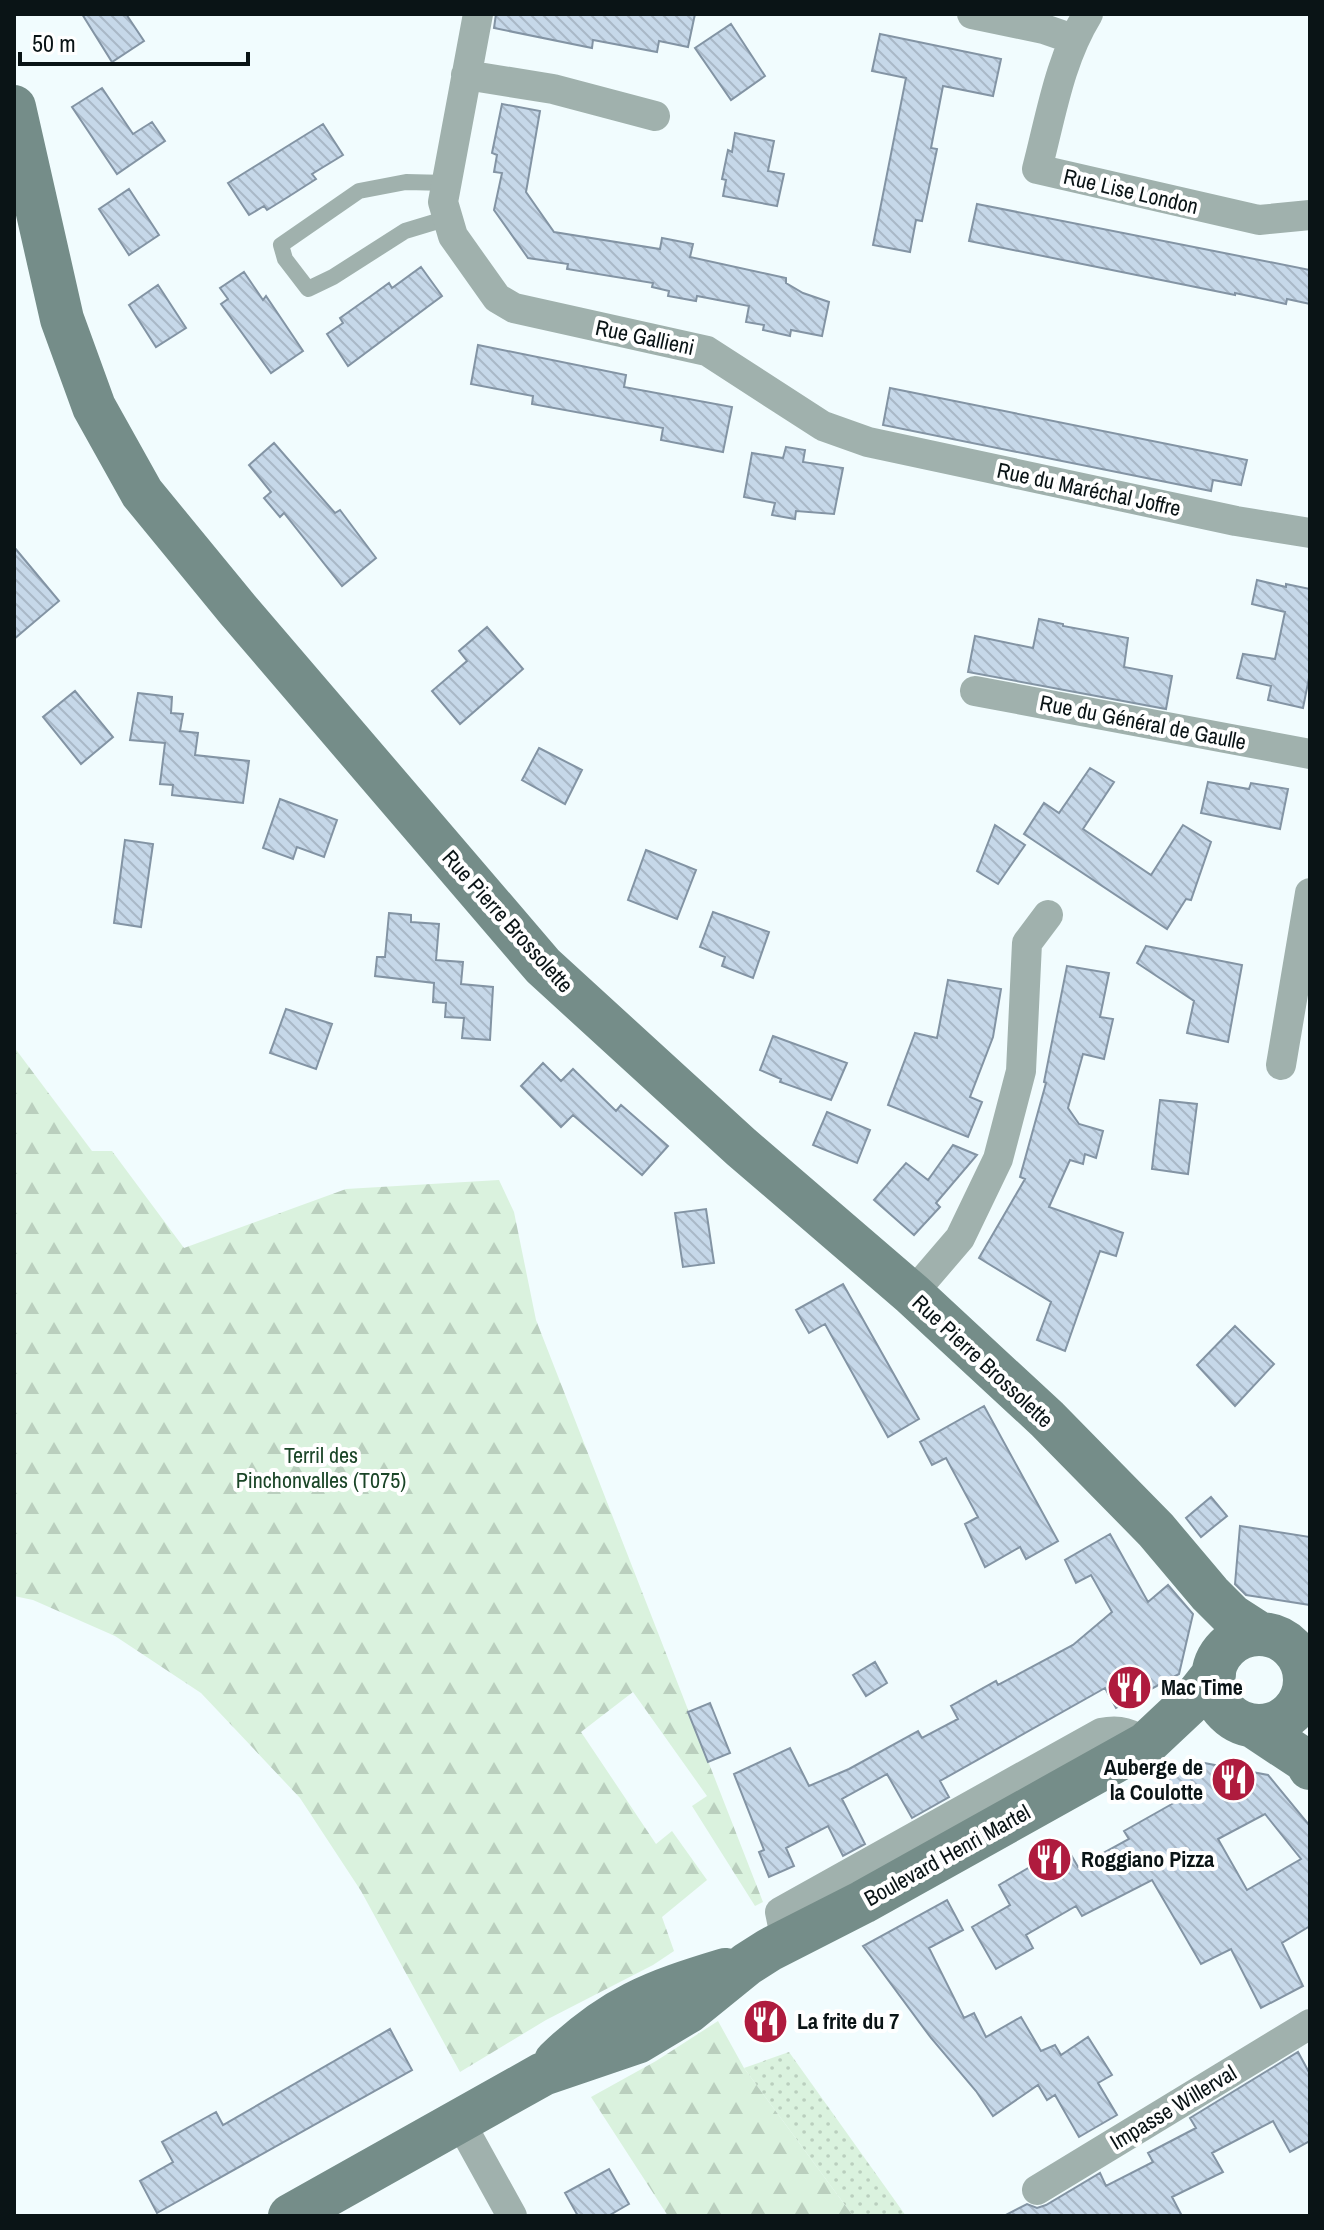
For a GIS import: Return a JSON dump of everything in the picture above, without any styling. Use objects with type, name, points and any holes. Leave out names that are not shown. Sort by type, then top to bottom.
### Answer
[{"type":"street","name":"Rue Gallieni","points":[[478,14],[443,202],[453,236],[497,298],[514,308],[707,351],[823,426],[868,442]]},
{"type":"street","name":"Rue Lise London","points":[[972,14],[1044,29],[1080,26],[1037,169],[1259,220],[1310,215]]},
{"type":"street","points":[[466,75],[553,89],[655,116]]},
{"type":"street","name":"Rue Pierre Brossolette","points":[[14,107],[62,319],[94,407],[142,493],[238,610],[543,966],[741,1147],[912,1294],[1047,1419],[1156,1530],[1258,1646]]},
{"type":"street","name":"Rue du Maréchal Joffre","points":[[868,442],[1236,521],[1310,533]]},
{"type":"street","name":"Rue du Général de Gaulle","points":[[975,691],[1310,754]]},
{"type":"street","points":[[1281,1065],[1310,893]]},
{"type":"street","points":[[912,1294],[960,1238],[998,1159],[1021,1071],[1027,943],[1048,915]]},
{"type":"street","points":[[1258,1646],[1294,1650],[1302,1663],[1308,1764],[1223,1709],[1215,1692],[1258,1646]]},
{"type":"street","name":"Boulevard Henri Martel","points":[[290,2216],[543,2074],[576,2042],[618,2010],[664,1988],[747,1964],[1146,1744],[1258,1646]]},
{"type":"street","points":[[1245,1723],[1272,1725],[1289,1716],[1305,1691]]},
{"type":"street","name":"Boulevard Henri Martel","points":[[1146,1744],[1245,1723]]},
{"type":"street","name":"Impasse Willerval","points":[[1037,2190],[1310,2024]]},
{"type":"street","points":[[460,2122],[512,2216]]},
{"type":"lane","points":[[447,183],[406,182],[359,191],[281,245],[285,259],[308,289],[333,277],[405,231],[448,218]]},
{"type":"green space","name":"Terril des Pinchonvalles (T075)","points":[[14,1047],[92,1151],[112,1151],[184,1248],[346,1189],[499,1180],[514,1212],[536,1320],[763,1902],[755,1906],[692,1806],[707,1796],[633,1692],[581,1732],[656,1844],[672,1831],[707,1880],[662,1917],[674,1951],[546,2020],[460,2072],[361,1891],[300,1798],[201,1693],[115,1636],[33,1600],[14,1596]]},
{"type":"green space","points":[[718,2021],[744,2068],[853,2216],[668,2216],[591,2097],[656,2061]]},
{"type":"green space","points":[[789,2052],[906,2216],[853,2216],[744,2068]]},
{"type":"building","points":[[82,14],[126,14],[144,41],[112,62]]},
{"type":"building","points":[[496,14],[695,14],[688,47],[659,41],[657,52],[593,40],[592,48],[494,28]]},
{"type":"building","points":[[731,24],[765,76],[731,100],[695,48]]},
{"type":"building","points":[[880,34],[1001,59],[993,96],[943,86],[931,148],[937,149],[922,221],[916,220],[910,252],[873,245],[906,78],[872,71]]},
{"type":"building","points":[[102,88],[133,134],[152,122],[165,141],[117,174],[72,107]]},
{"type":"building","points":[[502,104],[540,111],[526,192],[554,232],[660,249],[662,238],[693,244],[690,257],[786,278],[786,283],[803,293],[829,302],[822,336],[791,330],[790,336],[763,330],[764,325],[746,322],[749,306],[697,296],[696,301],[668,296],[669,291],[652,287],[653,283],[567,269],[568,264],[528,258],[494,210],[502,173],[494,172],[497,155],[492,153]]},
{"type":"building","points":[[323,124],[343,155],[312,174],[316,179],[288,197],[267,210],[264,206],[249,215],[228,183]]},
{"type":"building","points":[[735,133],[774,141],[768,171],[784,174],[777,206],[723,196],[726,180],[722,179]]},
{"type":"building","points":[[129,189],[159,235],[129,255],[99,209]]},
{"type":"building","points":[[977,204],[1310,270],[1310,304],[1287,299],[1286,304],[1235,295],[969,241]]},
{"type":"building","points":[[421,267],[442,296],[348,366],[327,334],[343,323],[340,318],[389,283],[392,288]]},
{"type":"building","points":[[244,272],[263,300],[266,296],[303,351],[271,373],[221,304],[228,299],[220,288]]},
{"type":"building","points":[[158,285],[186,328],[156,347],[129,305]]},
{"type":"building","points":[[478,345],[626,375],[624,387],[732,407],[723,452],[661,440],[663,428],[532,404],[533,396],[471,384]]},
{"type":"building","points":[[890,388],[1247,460],[1241,485],[1213,480],[1211,491],[883,425]]},
{"type":"building","points":[[274,443],[335,513],[340,510],[376,558],[342,586],[284,513],[280,517],[264,498],[271,492],[249,465]]},
{"type":"building","points":[[786,447],[805,450],[803,462],[843,468],[834,514],[796,511],[795,519],[772,515],[775,503],[744,497],[752,453],[783,458]]},
{"type":"building","points":[[14,547],[59,601],[14,639]]},
{"type":"building","points":[[1257,580],[1310,589],[1310,673],[1303,708],[1268,700],[1271,686],[1237,678],[1243,654],[1275,659],[1285,612],[1252,604]]},
{"type":"building","points":[[1039,619],[1128,638],[1124,667],[1172,676],[1166,709],[968,672],[975,636],[1033,648]]},
{"type":"building","points":[[487,627],[523,669],[460,724],[432,691],[467,661],[459,651]]},
{"type":"building","points":[[75,691],[113,737],[81,764],[43,717]]},
{"type":"building","points":[[138,693],[172,697],[171,713],[183,714],[180,731],[198,733],[195,755],[249,761],[243,803],[172,795],[173,785],[160,784],[165,743],[130,740]]},
{"type":"building","points":[[539,748],[582,770],[565,804],[522,780]]},
{"type":"building","points":[[1090,768],[1114,782],[1083,829],[1151,875],[1183,825],[1211,842],[1191,900],[1186,899],[1167,929],[1024,834],[1044,803],[1059,813]]},
{"type":"building","points":[[1208,782],[1249,789],[1251,783],[1288,789],[1280,829],[1201,813]]},
{"type":"building","points":[[280,799],[337,820],[324,857],[297,847],[293,859],[263,848]]},
{"type":"building","points":[[995,825],[1025,845],[998,884],[977,871]]},
{"type":"building","points":[[125,840],[153,844],[141,927],[114,923]]},
{"type":"building","points":[[646,850],[696,870],[677,919],[628,900]]},
{"type":"building","points":[[713,912],[769,932],[753,978],[722,966],[725,957],[700,947]]},
{"type":"building","points":[[389,913],[411,915],[411,922],[439,924],[436,960],[463,962],[461,984],[493,987],[490,1040],[462,1038],[464,1018],[445,1017],[446,1003],[433,1002],[434,983],[375,976],[377,957],[385,957]]},
{"type":"building","points":[[1146,946],[1242,965],[1228,1042],[1187,1033],[1194,1001],[1137,963]]},
{"type":"building","points":[[1067,966],[1109,973],[1100,1017],[1113,1019],[1104,1059],[1083,1054],[1068,1108],[1079,1124],[1103,1131],[1096,1158],[1085,1154],[1083,1164],[1070,1160],[1049,1207],[1123,1233],[1116,1256],[1100,1251],[1065,1351],[1037,1340],[1051,1302],[979,1258],[1025,1179],[1020,1177],[1046,1083]]},
{"type":"building","points":[[948,980],[1001,989],[993,1037],[970,1097],[982,1102],[968,1137],[888,1105],[915,1033],[937,1038]]},
{"type":"building","points":[[286,1009],[332,1024],[316,1069],[270,1053]]},
{"type":"building","points":[[773,1036],[847,1063],[831,1100],[780,1082],[781,1079],[760,1070]]},
{"type":"building","points":[[543,1063],[561,1081],[573,1069],[616,1111],[621,1105],[668,1146],[642,1175],[573,1115],[561,1127],[521,1086]]},
{"type":"building","points":[[1160,1100],[1197,1104],[1188,1174],[1152,1169]]},
{"type":"building","points":[[827,1112],[870,1130],[857,1163],[813,1145]]},
{"type":"building","points":[[953,1145],[977,1155],[936,1203],[940,1207],[914,1235],[874,1200],[906,1163],[928,1180]]},
{"type":"building","points":[[706,1209],[714,1263],[683,1267],[675,1213]]},
{"type":"building","points":[[843,1284],[919,1419],[888,1437],[825,1324],[809,1333],[796,1310]]},
{"type":"building","points":[[1235,1326],[1274,1364],[1235,1406],[1197,1365]]},
{"type":"building","points":[[984,1406],[1058,1541],[1026,1559],[1020,1547],[985,1567],[965,1524],[978,1517],[946,1458],[932,1465],[920,1442]]},
{"type":"building","points":[[1211,1497],[1227,1516],[1201,1537],[1186,1518]]},
{"type":"building","points":[[1240,1526],[1310,1537],[1310,1605],[1246,1595],[1235,1584]]},
{"type":"building","points":[[1110,1534],[1148,1602],[1168,1585],[1193,1614],[1179,1674],[1116,1708],[1105,1688],[940,1781],[949,1797],[912,1818],[887,1774],[842,1799],[865,1844],[843,1856],[828,1826],[786,1848],[794,1866],[769,1877],[759,1852],[764,1850],[734,1774],[790,1748],[809,1786],[849,1769],[918,1731],[922,1738],[958,1719],[951,1706],[1073,1645],[1112,1612],[1091,1575],[1076,1583],[1065,1560]]},
{"type":"building","points":[[875,1662],[887,1683],[866,1696],[853,1675]]},
{"type":"building","points":[[710,1703],[730,1753],[708,1762],[688,1712]]},
{"type":"building","points":[[1199,1762],[1268,1775],[1310,1826],[1310,1926],[1282,1943],[1303,1986],[1261,2008],[1231,1949],[1201,1964],[1152,1880],[1082,1916],[1076,1906],[1026,1935],[1033,1948],[996,1969],[972,1927],[1010,1905],[999,1885],[1066,1846],[1078,1867],[1129,1839],[1124,1831],[1179,1800],[1167,1780]],"holes":[[[1265,1814],[1301,1859],[1247,1890],[1218,1839]]]},
{"type":"building","points":[[947,1900],[963,1930],[929,1948],[964,2018],[974,2013],[986,2037],[1021,2017],[1041,2051],[1055,2045],[1061,2055],[1088,2037],[1112,2075],[1098,2083],[1117,2115],[1079,2137],[1055,2095],[1047,2100],[1038,2085],[993,2116],[931,2038],[863,1946]]},
{"type":"building","points":[[390,2029],[412,2070],[157,2213],[140,2181],[173,2162],[162,2142],[216,2112],[223,2125]]},
{"type":"building","points":[[1298,2052],[1310,2074],[1310,2141],[1290,2152],[1273,2121],[1212,2153],[1223,2172],[1172,2197],[1182,2216],[1004,2216],[1027,2204],[1037,2208],[1046,2205],[1100,2173],[1106,2186],[1153,2162],[1148,2153],[1196,2128],[1190,2118]]},
{"type":"building","points":[[609,2169],[629,2204],[608,2216],[578,2216],[565,2193]]},
{"type":"place","name":"Mac Time","points":[[1130,1687]]},
{"type":"place","name":"Auberge de la Coulotte","points":[[1234,1780]]},
{"type":"place","name":"Roggiano Pizza","points":[[1050,1859]]},
{"type":"place","name":"La frite du 7","points":[[766,2021]]}]
